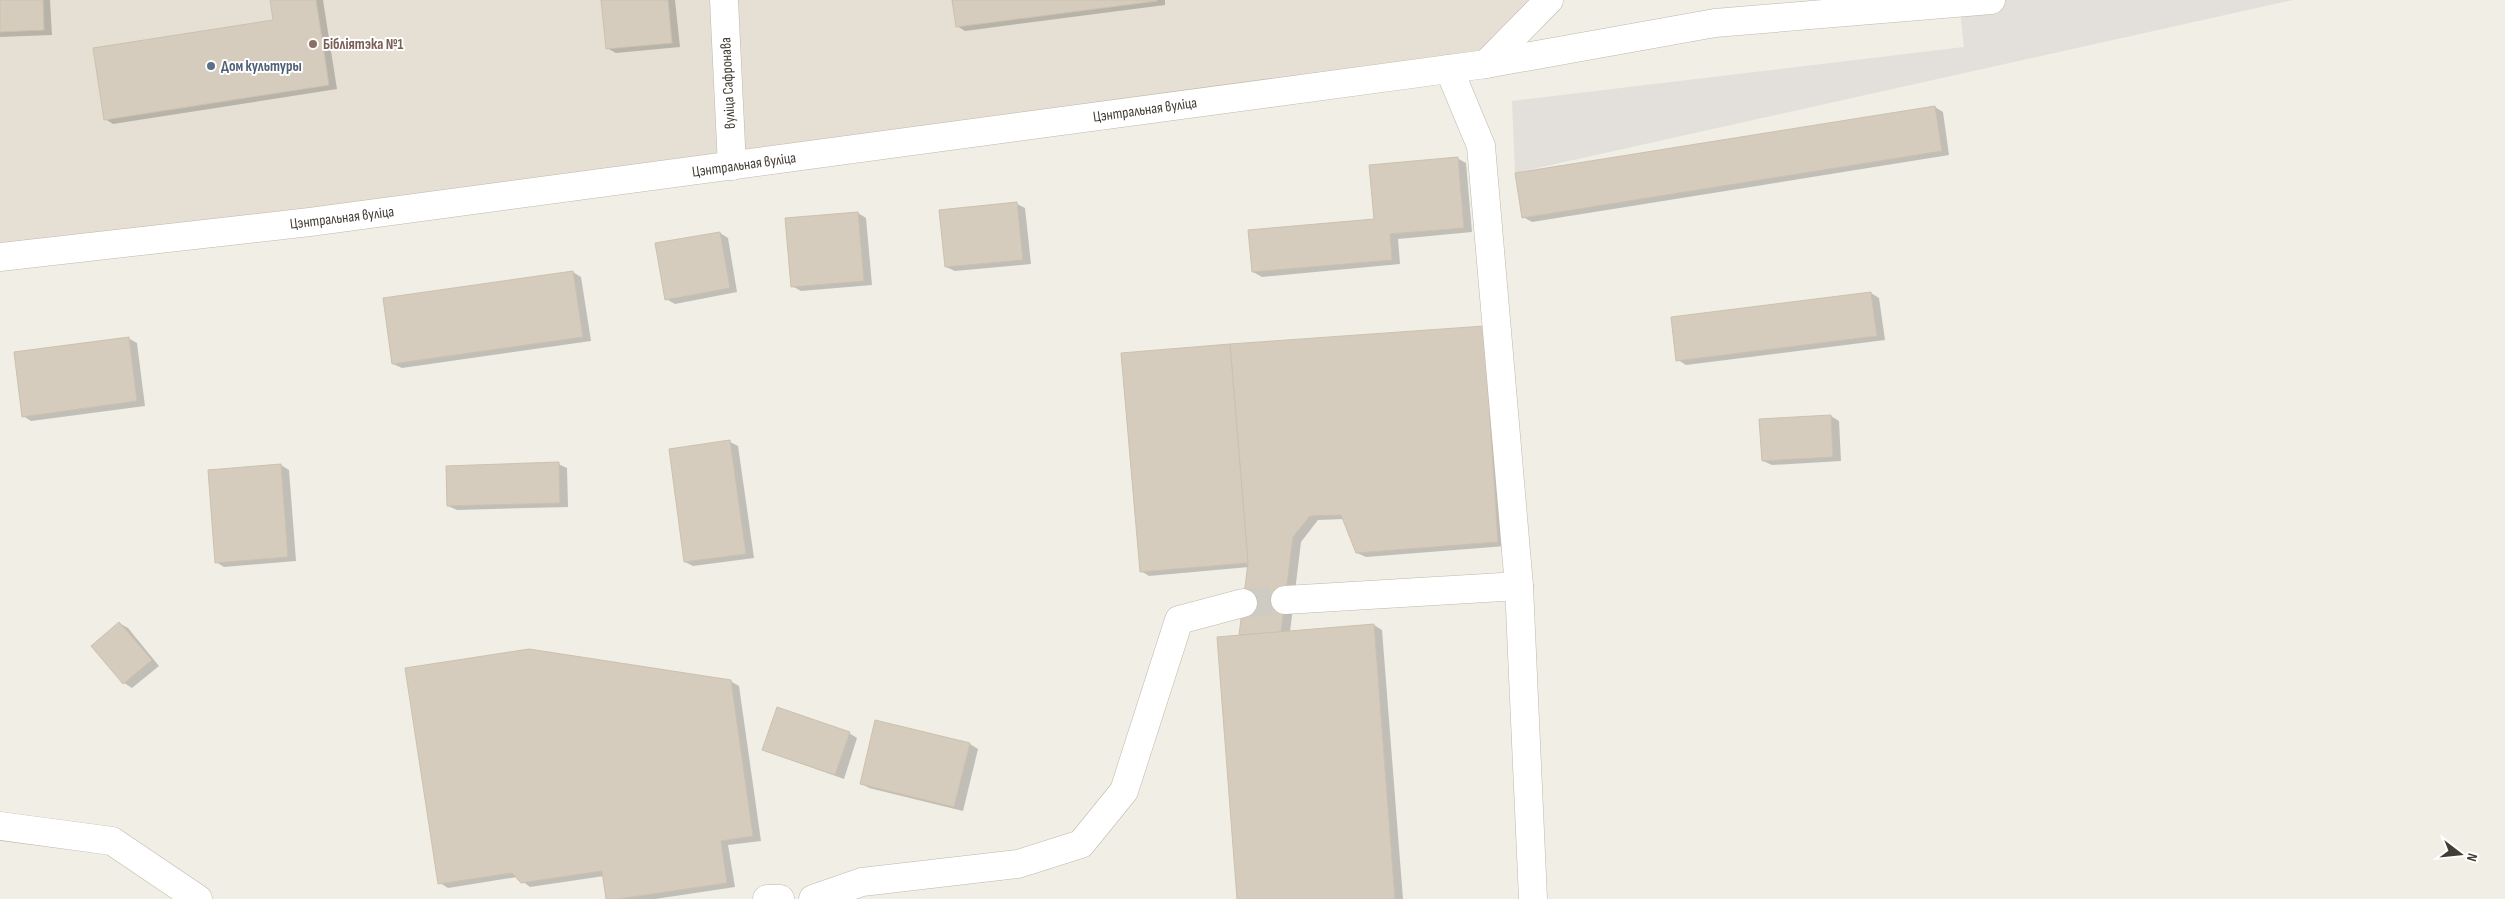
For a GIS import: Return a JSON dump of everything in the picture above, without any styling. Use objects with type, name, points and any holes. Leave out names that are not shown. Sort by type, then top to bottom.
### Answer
[{"type":"street","name":"вуліца Сафронава","points":[[724,0],[732,166]]},
{"type":"street","points":[[1486,64],[1549,0]]},
{"type":"street","name":"Цэнтральная вуліца","points":[[0,257],[310,222],[1486,64],[1715,22],[1991,0]]},
{"type":"street","points":[[1449,69],[1481,146],[1519,586],[1533,899]]},
{"type":"street","points":[[1285,600],[1519,586]]},
{"type":"street","points":[[813,899],[862,882],[1018,864],[1081,844],[1124,791],[1179,620],[1243,603]]},
{"type":"street","points":[[0,826],[112,841],[198,899]]},
{"type":"street","points":[[767,899],[780,899]]},
{"type":"shaded area","points":[[0,0],[1549,0],[1486,64],[0,257]]},
{"type":"shaded area","points":[[1959,0],[2293,0],[1515,173],[1512,101],[1964,47]]},
{"type":"building","points":[[0,0],[43,0],[44,30],[0,32]]},
{"type":"building","name":"Дом культуры","points":[[270,0],[316,0],[329,85],[104,120],[93,48],[273,20]]},
{"type":"building","points":[[601,0],[668,0],[672,43],[606,49]]},
{"type":"building","points":[[952,0],[1157,0],[1157,1],[956,27]]},
{"type":"building","points":[[1935,106],[1942,151],[1522,218],[1515,173]]},
{"type":"building","points":[[1458,157],[1464,228],[1390,234],[1392,260],[1252,272],[1248,230],[1374,219],[1369,165]]},
{"type":"building","points":[[1017,202],[1023,260],[945,267],[939,210]]},
{"type":"building","points":[[858,212],[864,281],[791,287],[785,218]]},
{"type":"building","points":[[720,232],[730,288],[665,300],[655,243]]},
{"type":"building","points":[[573,271],[583,337],[392,364],[383,298]]},
{"type":"building","points":[[1871,292],[1877,336],[1676,361],[1671,317]]},
{"type":"building","points":[[1484,326],[1498,542],[1356,553],[1341,515],[1310,516],[1293,537],[1281,632],[1239,635],[1248,563],[1230,344]]},
{"type":"building","points":[[129,337],[137,401],[22,417],[14,352]]},
{"type":"building","points":[[1230,344],[1248,563],[1140,572],[1121,353]]},
{"type":"building","points":[[1831,415],[1833,457],[1762,461],[1759,419]]},
{"type":"building","points":[[730,440],[746,554],[684,562],[669,449]]},
{"type":"building","points":[[559,462],[560,503],[447,506],[446,466]]},
{"type":"building","points":[[281,464],[288,557],[215,563],[208,470]]},
{"type":"building","points":[[119,622],[152,660],[123,684],[91,646]]},
{"type":"building","points":[[1374,624],[1395,899],[1237,899],[1217,637]]},
{"type":"building","points":[[529,649],[731,680],[753,836],[721,841],[727,883],[618,899],[606,899],[602,871],[521,883],[512,873],[438,884],[405,668]]},
{"type":"building","points":[[777,707],[850,732],[835,775],[762,750]]},
{"type":"building","points":[[875,720],[970,743],[954,807],[860,784]]},
{"type":"tunnel","points":[[1243,603],[1285,600]]},
{"type":"place","name":"Бібліятэка №1","points":[[313,44]]},
{"type":"place","name":"Дом культуры","points":[[211,66]]}]
